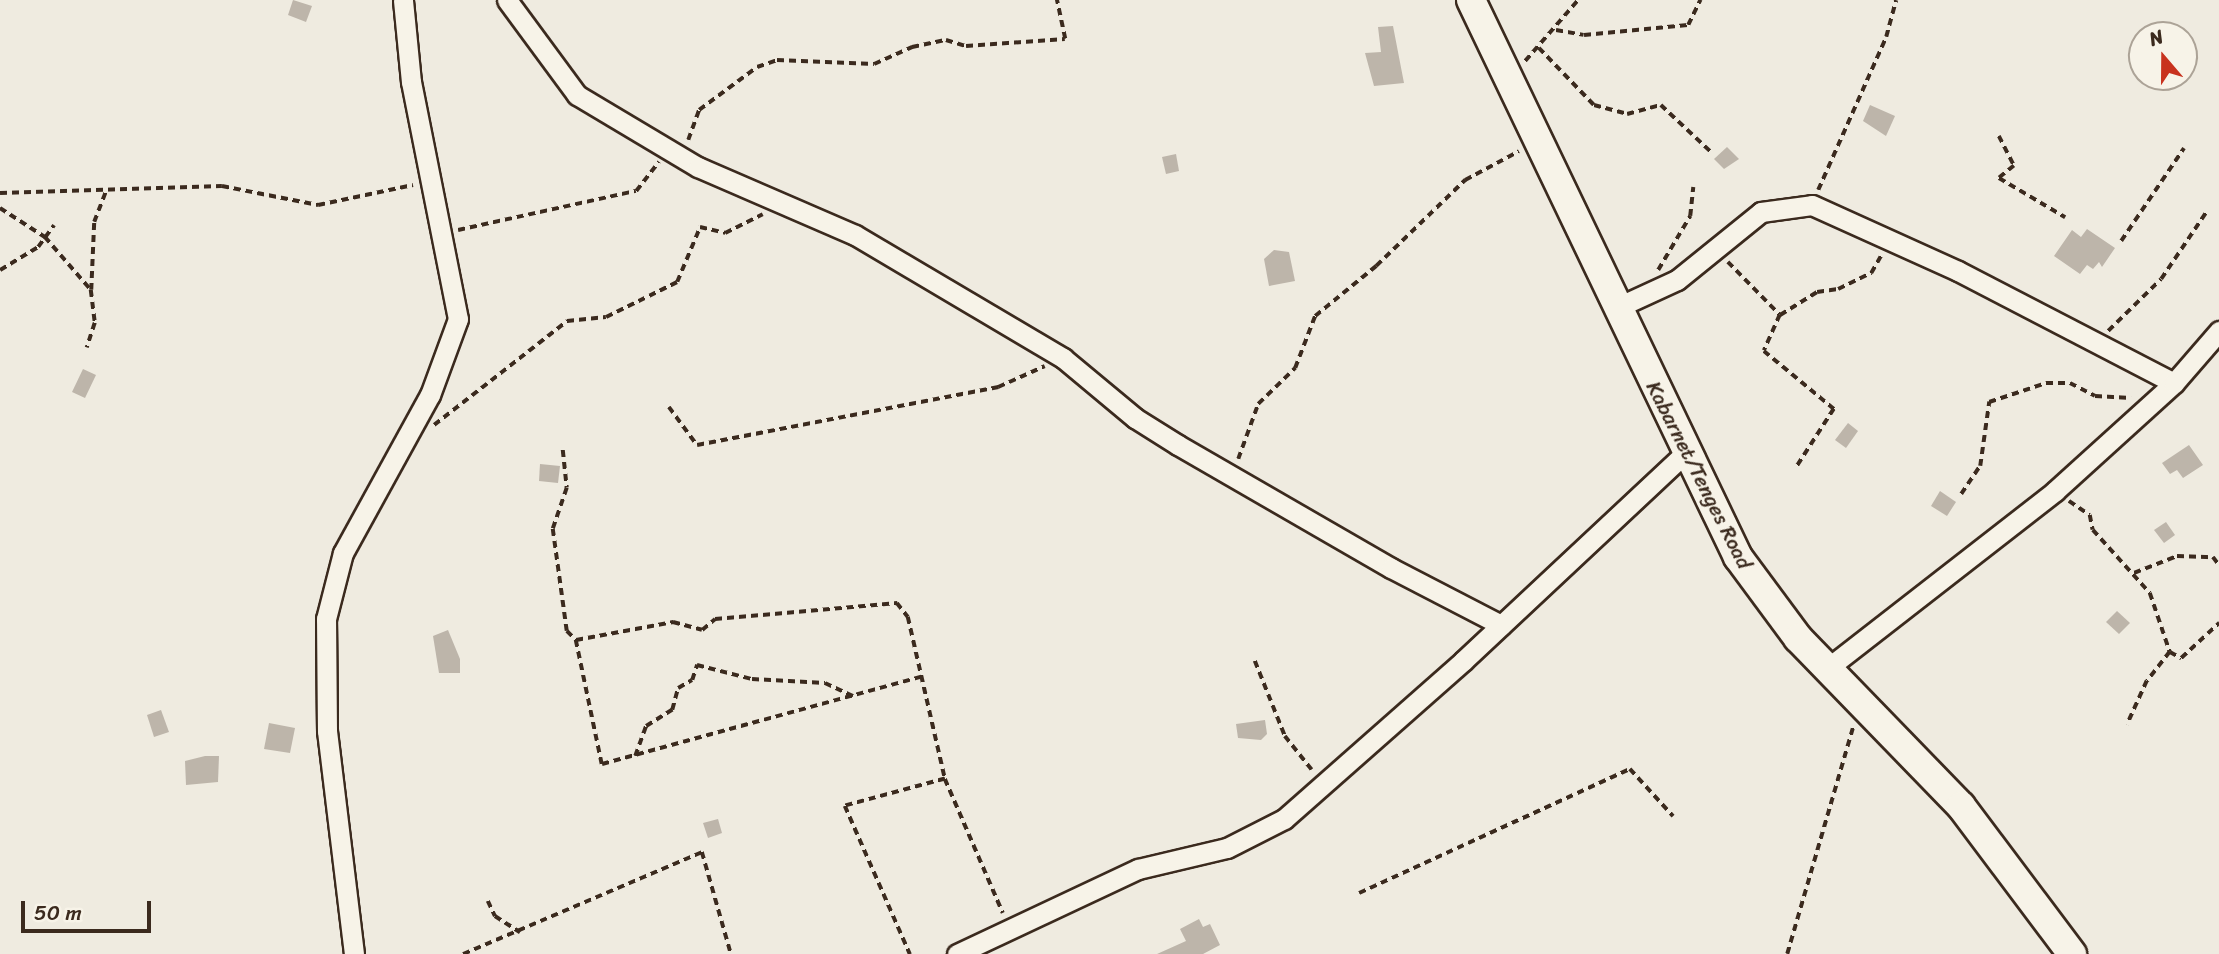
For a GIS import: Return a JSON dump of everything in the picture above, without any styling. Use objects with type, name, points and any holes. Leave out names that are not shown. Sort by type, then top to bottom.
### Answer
[{"type":"street","points":[[354,954],[327,730],[326,619],[343,553],[430,394],[458,319],[429,180],[403,0]]},
{"type":"street","points":[[507,0],[576,95],[698,167],[785,202],[855,235],[1063,358],[1135,418],[1391,568],[1501,625]]},
{"type":"street","name":"Kabarnet/Tenges Road","points":[[1471,0],[1506,80],[1539,140],[1686,452],[1765,597],[1961,806],[2072,954]]},
{"type":"street","points":[[1616,308],[1643,300],[1716,251],[1761,212],[1812,205],[1890,238],[2174,383]]},
{"type":"street","points":[[1828,667],[2055,491],[2174,383],[2219,331]]},
{"type":"street","points":[[957,954],[1138,869],[1256,835],[1324,785],[1686,452]]},
{"type":"path","points":[[442,235],[502,216],[636,191],[677,138],[688,140],[699,110],[757,67],[777,60],[874,64],[912,47],[946,40],[966,46],[1065,39],[1057,0]]},
{"type":"path","points":[[1506,80],[1556,30],[1578,0]]},
{"type":"path","points":[[1556,30],[1584,35],[1688,25],[1700,0]]},
{"type":"path","points":[[1812,205],[1886,37],[1896,0]]},
{"type":"path","points":[[1539,48],[1594,105],[1627,114],[1661,105],[1711,152]]},
{"type":"path","points":[[1999,136],[2014,166],[1999,178],[2065,217]]},
{"type":"path","points":[[1232,474],[1258,404],[1295,368],[1315,316],[1376,266],[1465,180],[1539,140]]},
{"type":"path","points":[[2121,241],[2184,148]]},
{"type":"path","points":[[0,193],[222,186],[318,205],[429,180]]},
{"type":"path","points":[[1643,300],[1690,216],[1693,187]]},
{"type":"path","points":[[87,348],[95,323],[91,290],[94,222],[106,190]]},
{"type":"path","points":[[428,430],[567,321],[606,317],[677,282],[700,227],[725,233],[785,202]]},
{"type":"path","points":[[0,208],[45,237],[91,290]]},
{"type":"path","points":[[2099,344],[2161,279],[2207,211]]},
{"type":"path","points":[[0,270],[45,237],[54,225]]},
{"type":"path","points":[[1796,468],[1834,409],[1763,351],[1780,315],[1817,292],[1838,289],[1871,273],[1890,238]]},
{"type":"path","points":[[1716,251],[1780,315]]},
{"type":"path","points":[[669,407],[697,445],[998,387],[1063,358]]},
{"type":"path","points":[[1961,494],[1980,466],[1984,413],[1990,402],[2046,383],[2070,383],[2095,396],[2139,397],[2152,403]]},
{"type":"path","points":[[564,450],[567,488],[553,529],[567,631],[576,640],[602,764],[921,677]]},
{"type":"path","points":[[2055,491],[2090,515],[2092,530],[2150,593],[2170,652],[2181,657],[2219,623]]},
{"type":"path","points":[[2133,573],[2177,556],[2213,557],[2219,565]]},
{"type":"path","points":[[576,640],[673,622],[702,630],[715,619],[897,603],[908,617],[945,779],[1009,928]]},
{"type":"path","points":[[2127,725],[2147,681],[2170,652]]},
{"type":"path","points":[[1255,662],[1285,736],[1324,785]]},
{"type":"path","points":[[635,756],[646,726],[672,710],[678,688],[692,680],[697,665],[752,679],[825,683],[855,697]]},
{"type":"path","points":[[1787,954],[1861,702]]},
{"type":"path","points":[[1359,893],[1630,769],[1673,816]]},
{"type":"path","points":[[910,954],[845,806],[945,779]]},
{"type":"path","points":[[463,954],[520,932],[702,852],[731,954]]},
{"type":"path","points":[[488,901],[495,916],[520,932]]},
{"type":"building","points":[[293,0],[312,6],[306,22],[288,15]]},
{"type":"building","points":[[1393,26],[1404,83],[1374,86],[1365,53],[1381,52],[1378,27]]},
{"type":"building","points":[[1870,105],[1895,116],[1886,136],[1863,121]]},
{"type":"building","points":[[1727,147],[1739,159],[1724,169],[1714,159]]},
{"type":"building","points":[[1176,154],[1179,171],[1166,174],[1162,157]]},
{"type":"building","points":[[2087,229],[2115,248],[2102,267],[2099,262],[2093,269],[2087,265],[2080,274],[2054,256],[2072,230],[2081,237]]},
{"type":"building","points":[[1274,250],[1289,252],[1295,281],[1269,286],[1264,259]]},
{"type":"building","points":[[83,369],[96,375],[85,398],[72,392]]},
{"type":"building","points":[[1848,423],[1858,431],[1846,448],[1835,440]]},
{"type":"building","points":[[2189,445],[2203,465],[2183,478],[2177,470],[2170,474],[2162,463]]},
{"type":"building","points":[[540,464],[560,466],[558,483],[539,481]]},
{"type":"building","points":[[1940,491],[1956,502],[1947,516],[1931,506]]},
{"type":"building","points":[[2166,522],[2175,535],[2164,543],[2154,530]]},
{"type":"building","points":[[2117,611],[2130,623],[2119,634],[2106,622]]},
{"type":"building","points":[[448,630],[460,659],[460,673],[439,673],[433,636]]},
{"type":"building","points":[[161,710],[169,732],[154,737],[147,715]]},
{"type":"building","points":[[1265,720],[1267,734],[1261,740],[1238,738],[1236,724]]},
{"type":"building","points":[[269,723],[295,728],[290,753],[264,749]]},
{"type":"building","points":[[219,756],[218,782],[186,785],[185,761]]},
{"type":"building","points":[[718,819],[722,833],[708,838],[703,823]]},
{"type":"building","points":[[1199,919],[1203,927],[1210,924],[1220,945],[1203,954],[1157,954],[1186,941],[1180,929]]}]
